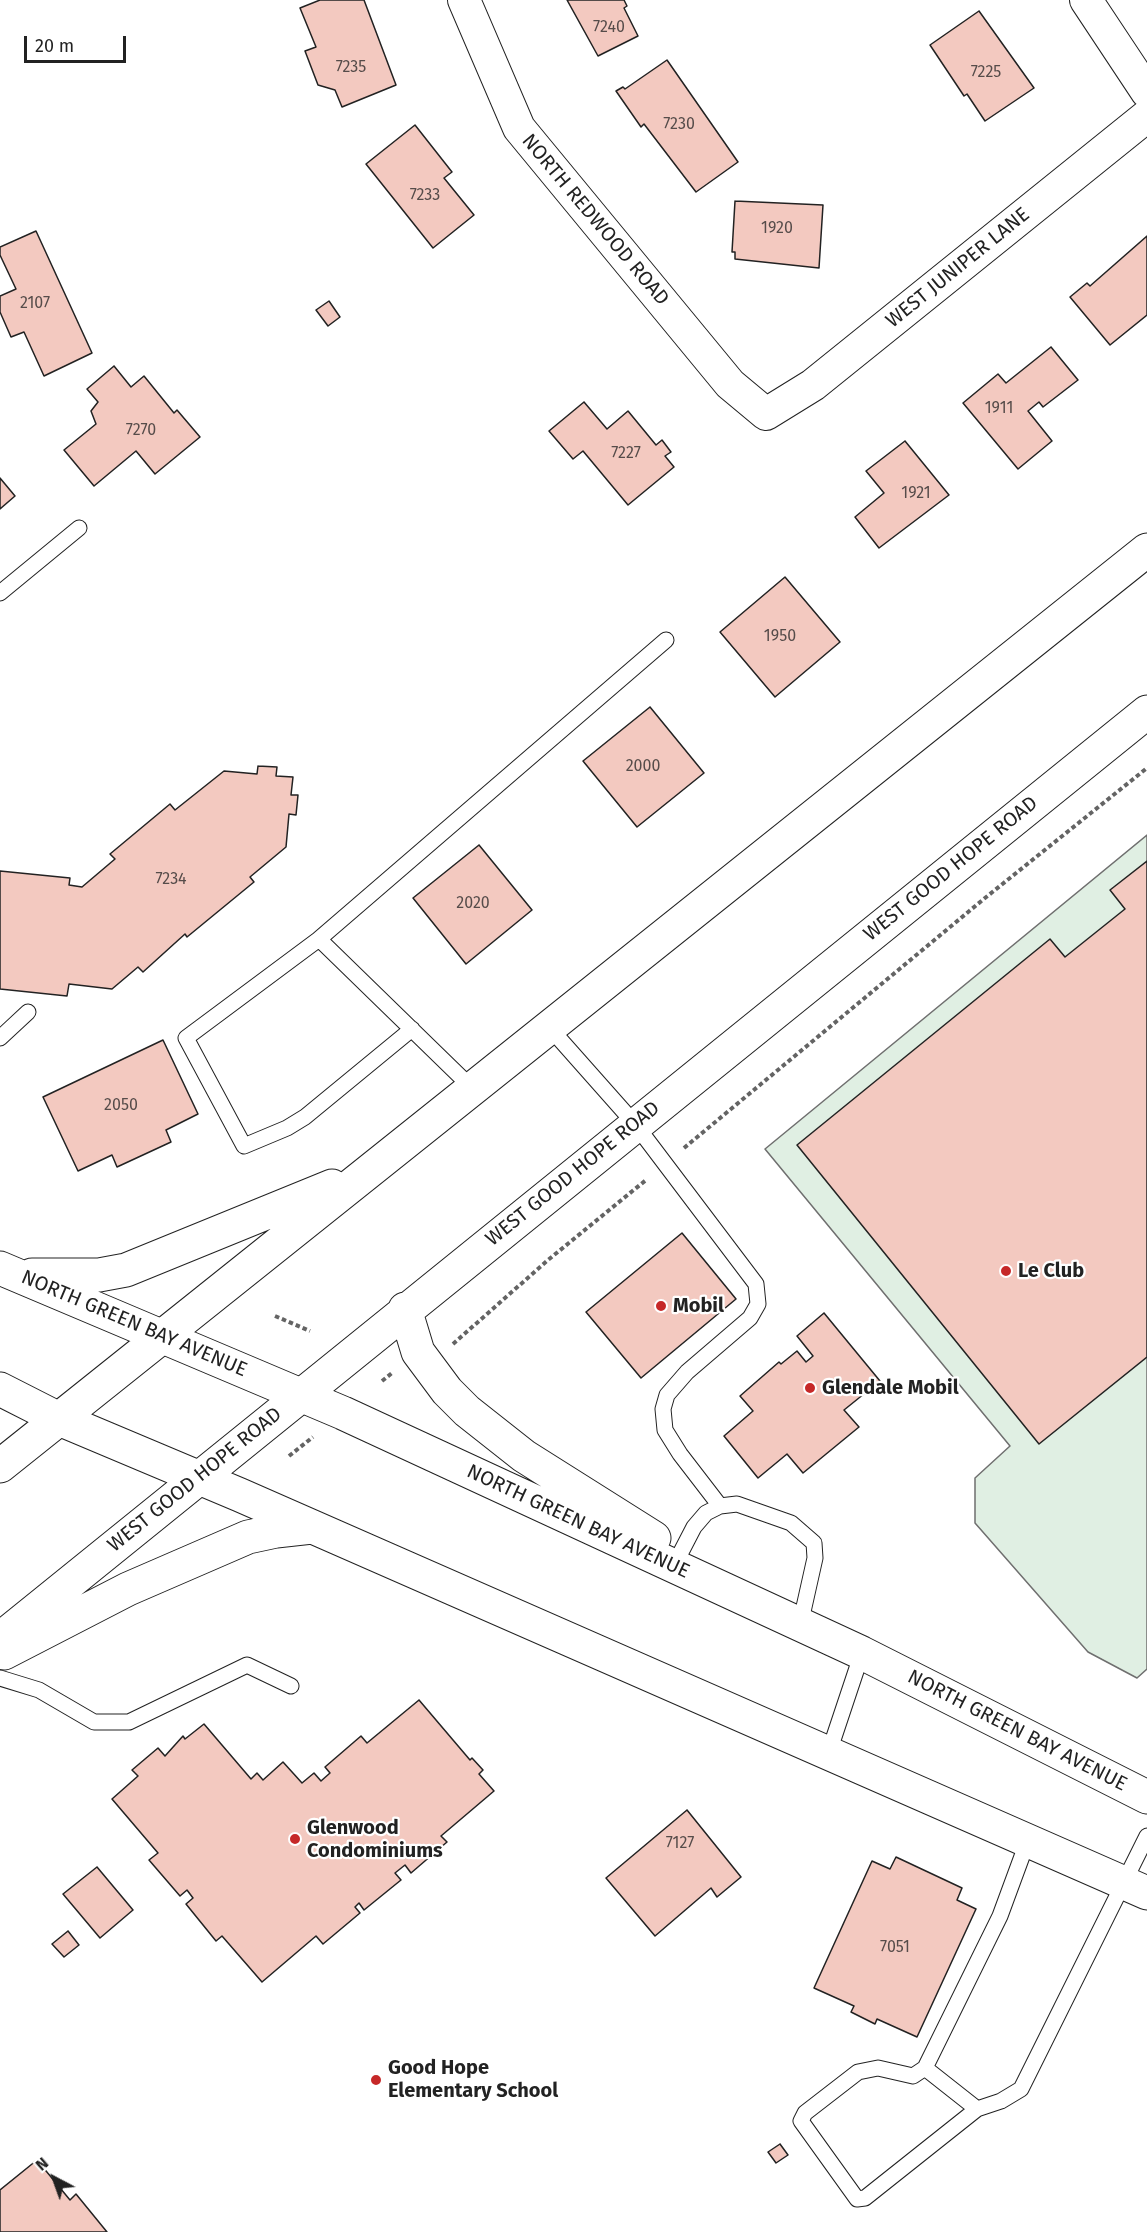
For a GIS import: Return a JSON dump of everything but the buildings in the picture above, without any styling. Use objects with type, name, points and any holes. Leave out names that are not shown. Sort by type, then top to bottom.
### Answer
[{"type":"main road","points":[[0,1466],[57,1418],[1147,550]]},
{"type":"main road","name":"WEST GOOD HOPE ROAD","points":[[0,1639],[301,1393],[1147,712]]},
{"type":"main road","points":[[8,1271],[99,1275],[126,1270],[367,1172]]},
{"type":"main road","name":"NORTH GREEN BAY AVENUE","points":[[8,1271],[301,1393],[862,1653],[1147,1797]]},
{"type":"main road","points":[[405,1309],[418,1352],[447,1391],[467,1411],[524,1455],[767,1609]]},
{"type":"main road","points":[[0,1389],[57,1418],[201,1477],[1136,1888]]},
{"type":"main road","points":[[0,1655],[128,1589],[248,1537],[276,1531],[315,1527]]},
{"type":"street","name":"NORTH REDWOOD ROAD","points":[[464,0],[519,128],[730,384],[766,414]]},
{"type":"street","points":[[1086,0],[1147,92]]},
{"type":"street","name":"WEST JUNIPER LANE","points":[[766,414],[813,385],[1147,116]]},
{"type":"lane","points":[[0,593],[80,528]]},
{"type":"lane","points":[[412,1029],[304,1117],[286,1128],[244,1146],[186,1038],[319,939],[666,640]]},
{"type":"lane","points":[[319,939],[472,1088]]},
{"type":"lane","points":[[0,1038],[28,1012]]},
{"type":"lane","points":[[549,1027],[634,1124],[756,1284],[758,1305],[750,1318],[687,1372],[667,1395],[663,1409],[665,1430],[680,1454],[720,1506]]},
{"type":"lane","points":[[680,1554],[694,1527],[706,1513],[720,1506],[737,1504],[791,1523],[814,1543],[815,1558],[800,1625]]},
{"type":"lane","points":[[829,1752],[862,1653]]},
{"type":"lane","points":[[0,1678],[39,1690],[94,1722],[129,1722],[247,1665],[291,1686]]},
{"type":"lane","points":[[1028,1840],[1000,1916],[926,2068],[913,2076],[878,2068],[858,2072],[805,2113],[801,2121],[804,2129],[857,2199],[865,2198],[977,2109],[1001,2101],[1021,2089],[1136,1888],[1147,1836]]},
{"type":"lane","points":[[926,2068],[977,2109]]},
{"type":"path","points":[[444,1352],[548,1260],[976,905],[1147,768]]},
{"type":"path","points":[[275,1316],[310,1331]]},
{"type":"path","points":[[289,1456],[316,1434]]},
{"type":"green space","name":"Le Club","points":[[1147,835],[1147,1669],[1137,1678],[1088,1652],[975,1523],[975,1478],[1010,1446],[765,1149]]},
{"type":"place","name":"Le Club","points":[[1006,1271]]},
{"type":"place","name":"Mobil","points":[[661,1306]]},
{"type":"place","name":"Glendale Mobil","points":[[810,1388]]},
{"type":"place","name":"Glenwood Condominiums","points":[[295,1839]]},
{"type":"place","name":"Good Hope Elementary School","points":[[376,2080]]}]
